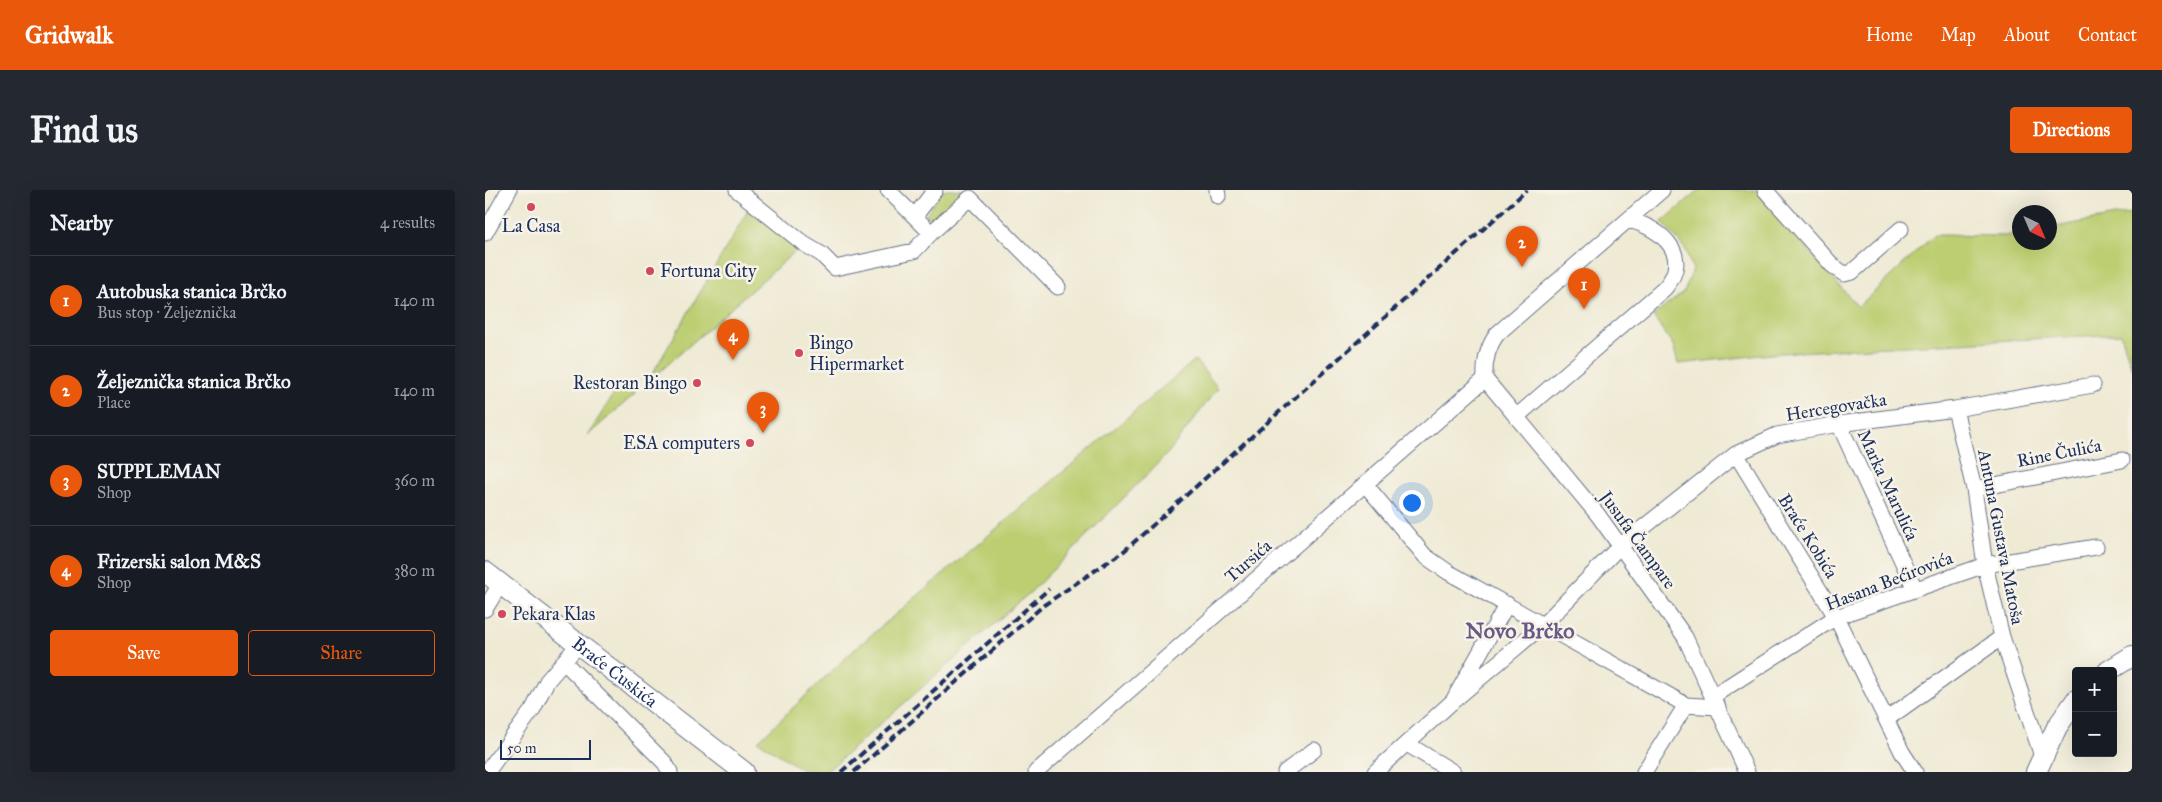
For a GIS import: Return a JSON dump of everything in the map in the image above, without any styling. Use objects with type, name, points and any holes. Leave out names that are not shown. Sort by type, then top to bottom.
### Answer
[{"type":"main road","name":"Braće Ćuskića","points":[[493,578],[744,772]]},
{"type":"main road","points":[[2114,667],[2132,656]]},
{"type":"main road","points":[[2039,764],[2057,727],[2072,706]]},
{"type":"street","points":[[485,233],[509,190]]},
{"type":"street","points":[[737,190],[804,244],[821,254],[835,268],[914,251],[970,198],[1058,287]]},
{"type":"street","points":[[888,190],[931,233]]},
{"type":"street","points":[[915,216],[935,190]]},
{"type":"street","points":[[1485,379],[1484,369],[1489,345],[1497,334],[1662,190]]},
{"type":"street","points":[[1765,190],[1832,266],[1844,274],[1852,272],[1901,229]]},
{"type":"street","points":[[1516,417],[1673,278],[1676,266],[1675,253],[1665,240],[1647,225],[1629,220]]},
{"type":"street","name":"Jusufa Čampare","points":[[1485,379],[1598,515],[1685,637],[1747,772]]},
{"type":"street","name":"Tursića","points":[[1036,772],[1485,379]]},
{"type":"street","name":"Hercegovačka","points":[[1453,701],[1544,624],[1620,546],[1736,454],[1777,435],[1839,424],[1955,409],[2093,386]]},
{"type":"street","name":"Antuna Gustava Matoša","points":[[1955,409],[1974,489],[1985,565],[2002,636],[2039,764]]},
{"type":"street","name":"Marka Marulića","points":[[1839,424],[1915,589]]},
{"type":"street","name":"Braće Kobića","points":[[1736,454],[1836,617],[1887,719],[1901,752],[1915,772]]},
{"type":"street","name":"Rine Čulića","points":[[1974,489],[2122,460]]},
{"type":"street","points":[[1365,484],[1425,556],[1686,705],[1715,702]]},
{"type":"street","name":"Hasana Bećirovića","points":[[1715,702],[1836,617],[1985,565],[2096,547]]},
{"type":"street","points":[[485,609],[493,578]]},
{"type":"street","points":[[1375,772],[1453,701],[1507,604]]},
{"type":"street","points":[[1887,719],[2002,636]]},
{"type":"street","points":[[487,772],[533,709],[547,681],[579,644]]},
{"type":"street","points":[[564,662],[665,763],[670,772]]},
{"type":"street","points":[[1644,772],[1686,705]]},
{"type":"street","points":[[1407,744],[1453,772]]},
{"type":"street","points":[[1285,772],[1314,750]]},
{"type":"green space","points":[[943,190],[968,190],[935,223],[926,215]]},
{"type":"green space","points":[[1699,190],[1756,190],[1858,307],[1934,235],[2004,236],[2012,234],[2012,250],[2057,250],[2057,227],[2132,213],[2132,369],[2121,334],[1780,353],[1678,364],[1673,345],[1653,316],[1684,292],[1693,270],[1685,249],[1662,222]]},
{"type":"green space","points":[[750,207],[799,248],[647,383]]},
{"type":"green space","points":[[1195,360],[1218,388],[1168,453],[1034,589],[826,772],[806,772],[758,741],[856,648]]},
{"type":"green space","points":[[620,384],[636,393],[588,435]]},
{"type":"railway","points":[[854,772],[1044,605],[1124,551],[1527,190]]},
{"type":"railway","points":[[841,772],[1049,589]]},
{"type":"place","name":"La Casa","points":[[531,207]]},
{"type":"place","name":"Željeznička stanica Brčko","points":[[1522,267]]},
{"type":"place","name":"Fortuna City","points":[[650,271]]},
{"type":"place","name":"Autobuska stanica Brčko","points":[[1584,309]]},
{"type":"place","name":"Bingo Hipermarket","points":[[799,353]]},
{"type":"place","name":"Frizerski salon M&S","points":[[733,360]]},
{"type":"place","name":"Restoran Bingo","points":[[697,383]]},
{"type":"place","name":"SUPPLEMAN","points":[[763,433]]},
{"type":"place","name":"ESA computers","points":[[750,443]]},
{"type":"place","name":"Pekara Klas","points":[[502,614]]},
{"type":"district","name":"Novo Brčko","points":[[1520,630]]}]
